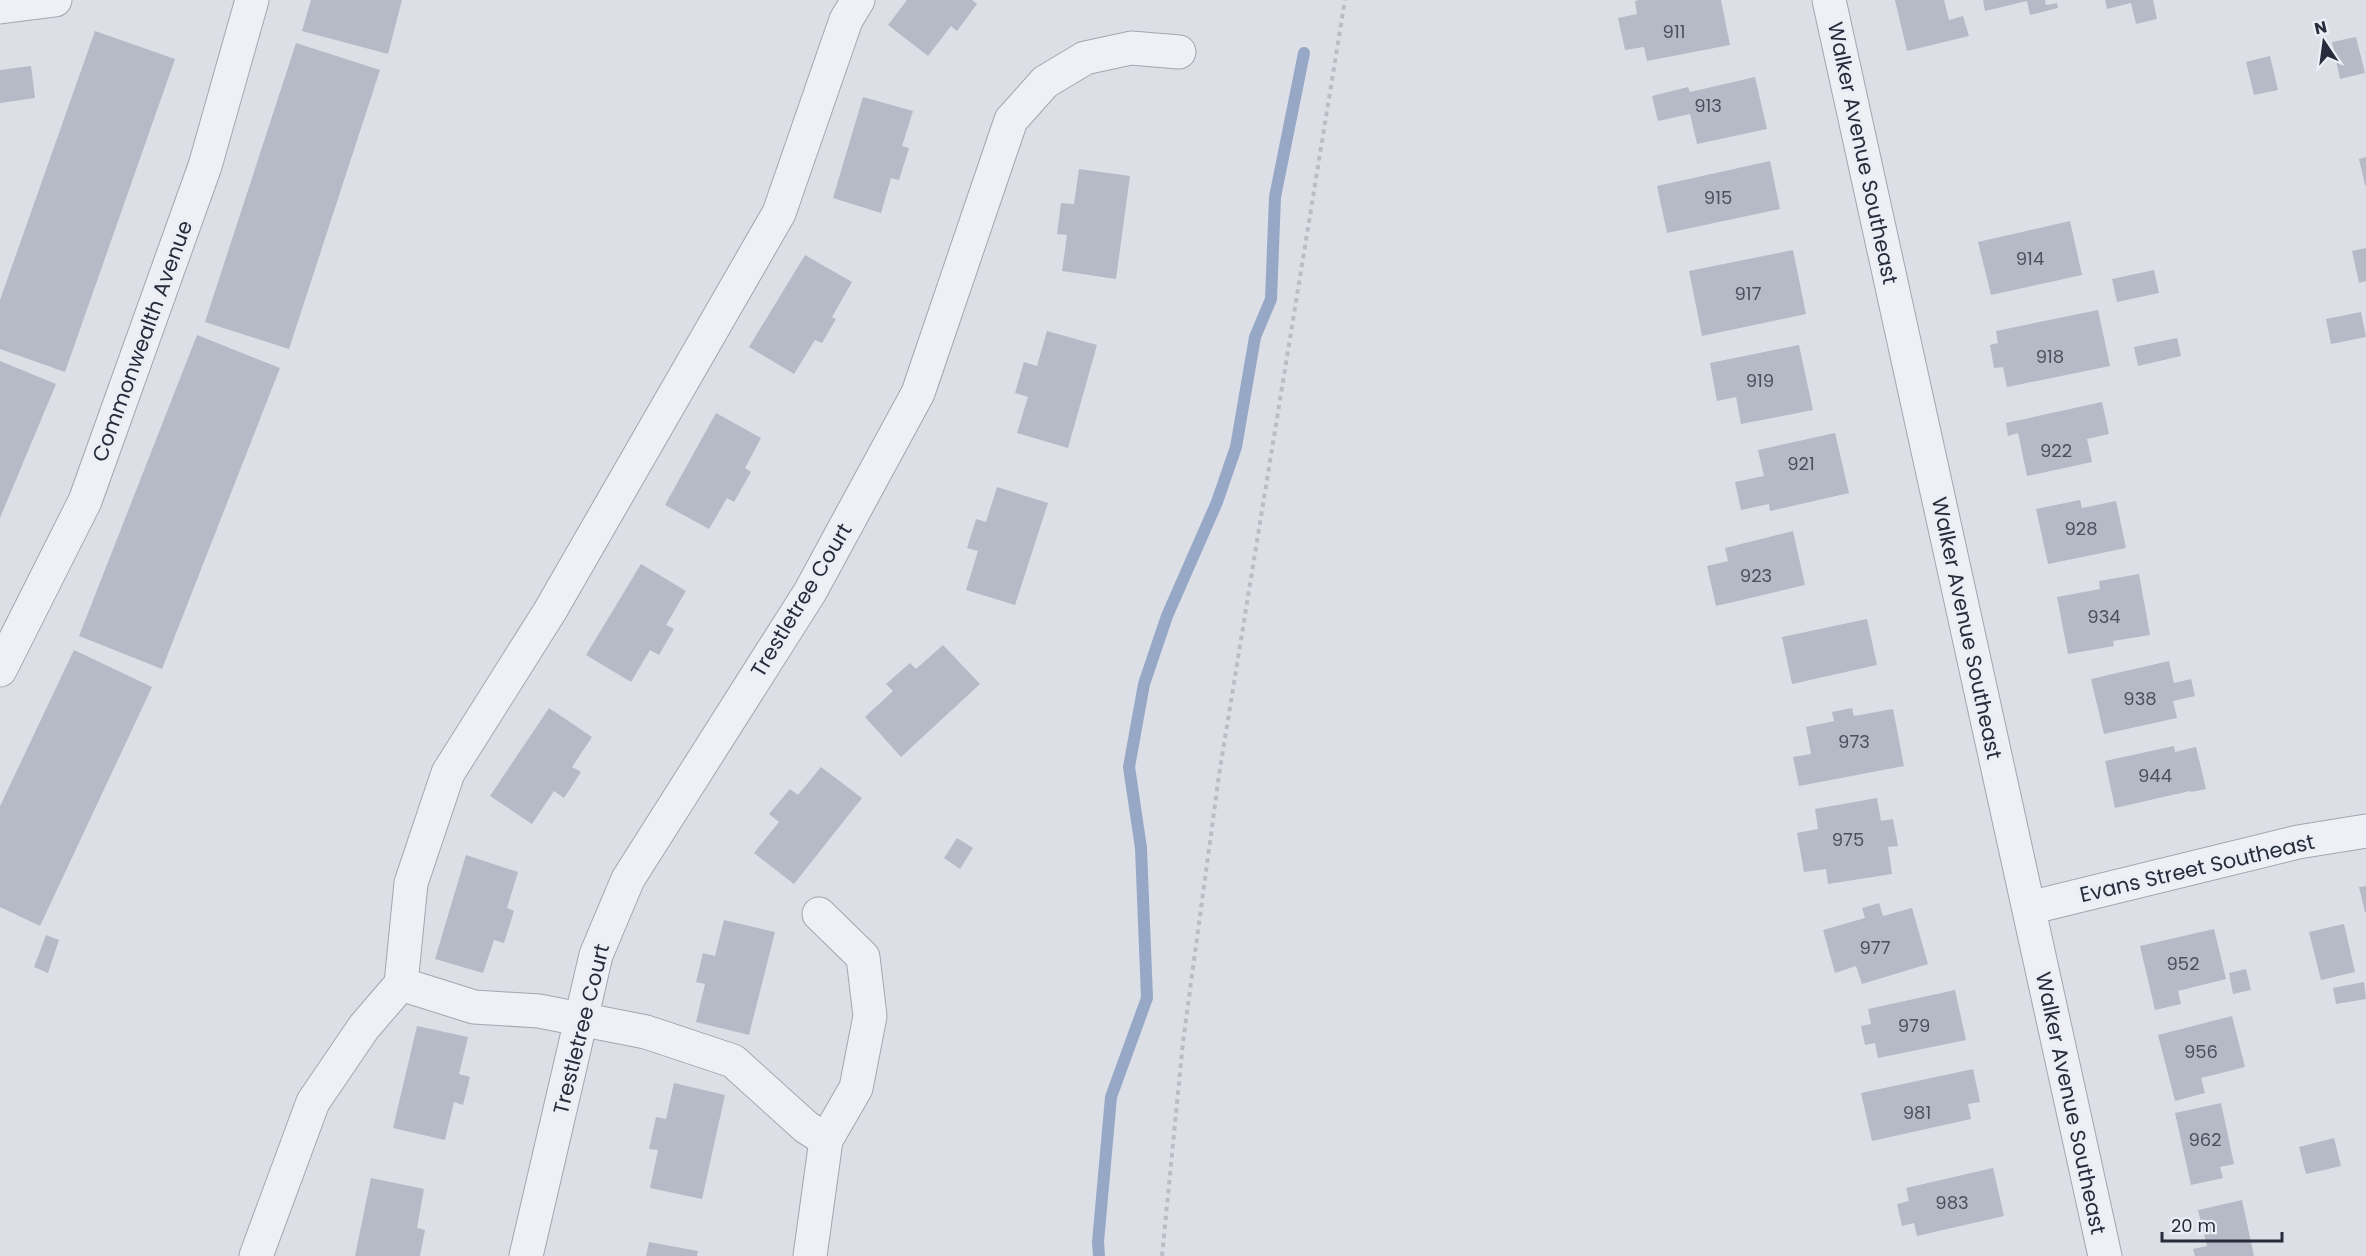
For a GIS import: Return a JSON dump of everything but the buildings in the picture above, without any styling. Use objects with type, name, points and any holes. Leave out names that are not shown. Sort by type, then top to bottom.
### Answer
[{"type":"street","points":[[0,7],[55,0]]},
{"type":"street","name":"Commonwealth Avenue","points":[[0,670],[85,501],[205,166],[252,0]]},
{"type":"street","points":[[256,1256],[313,1102],[364,1027],[401,984],[411,883],[448,773],[550,611],[779,213],[846,20],[858,0]]},
{"type":"street","name":"Walker Avenue Southeast","points":[[1829,0],[2105,1256]]},
{"type":"street","name":"Trestletree Court","points":[[526,1256],[597,955],[628,879],[810,592],[918,393],[1011,120],[1045,82],[1085,58],[1131,48],[1179,52]]},
{"type":"street","name":"Evans Street Southeast","points":[[2028,908],[2298,842],[2366,831]]},
{"type":"street","points":[[810,1256],[826,1140],[856,1088],[870,1017],[863,957],[819,914]]},
{"type":"street","points":[[401,984],[474,1007],[539,1011],[646,1032],[733,1061],[806,1127],[826,1140]]},
{"type":"path","points":[[1162,1256],[1183,1042],[1219,775],[1345,0]]},
{"type":"waterway","points":[[1099,1256],[1098,1242],[1111,1097],[1147,998],[1141,848],[1129,767],[1144,684],[1167,616],[1217,502],[1236,447],[1255,337],[1271,299],[1275,197],[1304,53]]}]
